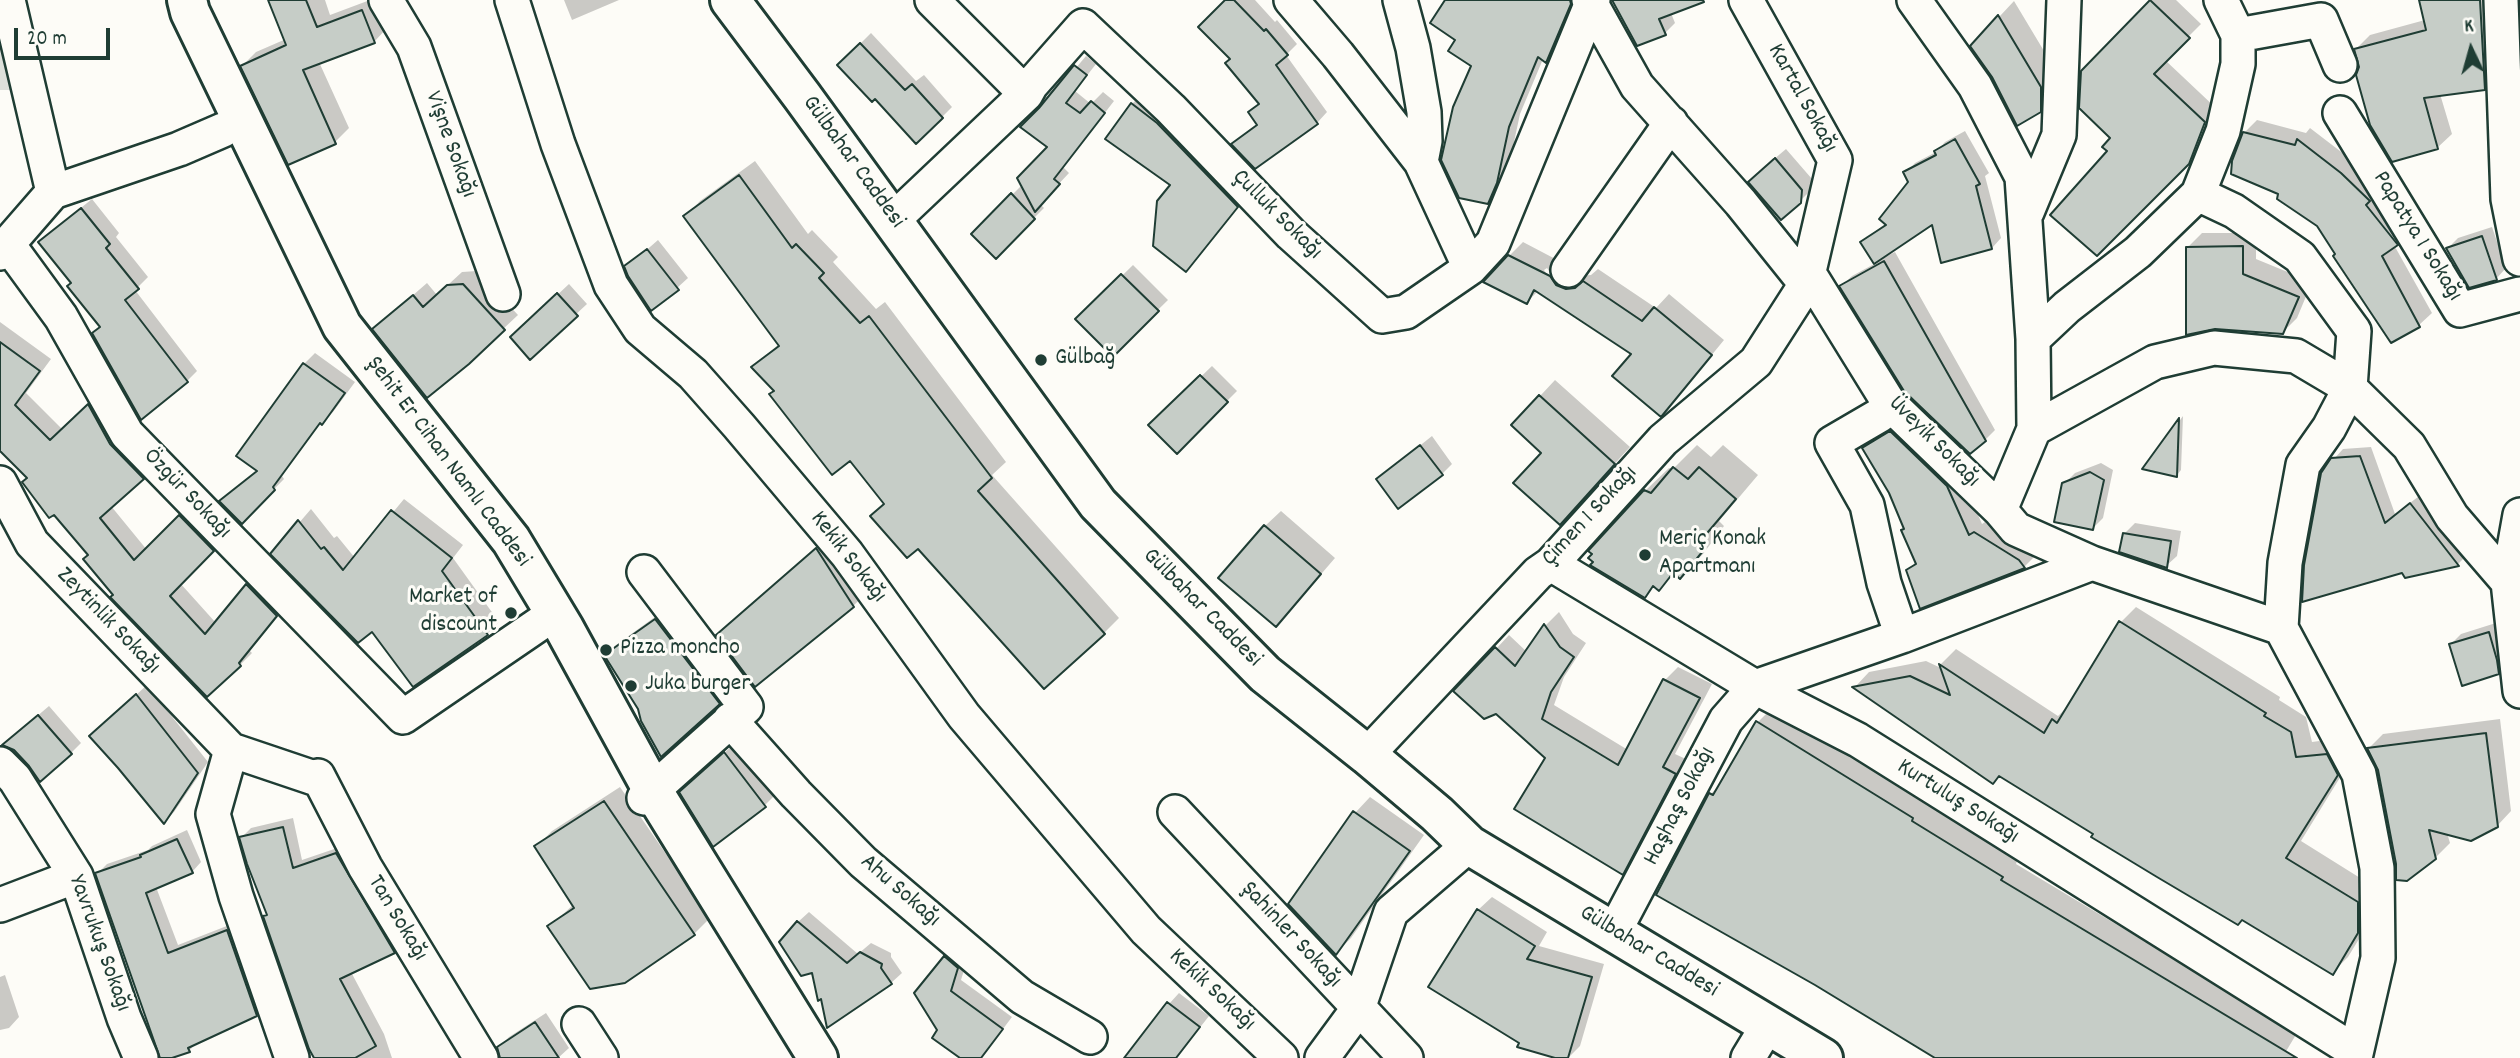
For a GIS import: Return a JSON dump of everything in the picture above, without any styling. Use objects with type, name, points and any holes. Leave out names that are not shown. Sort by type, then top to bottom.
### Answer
[{"type":"street","points":[[8,0],[52,192]]},
{"type":"street","name":"Vişne Sokağı","points":[[386,0],[414,47],[503,294]]},
{"type":"street","name":"Kekik Sokağı","points":[[512,0],[558,144],[611,285],[640,329],[693,374],[811,511],[847,554],[964,716],[1146,930],[1282,1058]]},
{"type":"street","name":"Gülbahar Caddesi","points":[[730,0],[1098,504],[1265,674],[1367,755],[1469,845],[1823,1058]]},
{"type":"street","points":[[932,0],[1026,94]]},
{"type":"street","points":[[1291,0],[1338,55],[1421,162],[1470,268]]},
{"type":"street","points":[[1400,0],[1413,48],[1424,112],[1421,162]]},
{"type":"street","name":"Kartal Sokağı","points":[[1746,0],[1835,160],[1809,282]]},
{"type":"street","points":[[1914,0],[1975,86],[2022,177],[2033,340],[2034,429],[2000,510]]},
{"type":"street","points":[[2024,219],[2059,135],[2064,0]]},
{"type":"street","points":[[2033,340],[2067,307],[2138,252],[2198,194],[2224,131],[2238,64],[2238,36],[2221,0]]},
{"type":"street","points":[[2501,0],[2508,200],[2520,259]]},
{"type":"street","name":"Çulluk Sokağı","points":[[893,220],[1026,94],[1083,26],[1171,109],[1291,234],[1382,316],[1406,312],[1470,268],[1493,243],[1591,1]]},
{"type":"street","name":"Üveyik Sokağı","points":[[1591,1],[1637,86],[1809,282],[1889,403],[2016,528],[2092,563],[2281,628]]},
{"type":"street","name":"Şehit Er Cihan Namlı Caddesi","points":[[185,7],[223,130],[322,335],[499,546],[649,794],[818,1058]]},
{"type":"street","name":"Şehit Er Cihan Namlı Caddesi","points":[[185,7],[342,326],[511,540],[565,628],[719,939],[793,1058]]},
{"type":"street","points":[[2238,36],[2321,20],[2340,65]]},
{"type":"street","name":"Papatya 1 Sokağı","points":[[2340,113],[2460,310],[2520,294]]},
{"type":"street","points":[[1567,270],[1671,123]]},
{"type":"street","points":[[3,248],[52,192],[179,149],[223,130]]},
{"type":"street","points":[[2198,194],[2234,211],[2300,257],[2354,331],[2350,388],[2329,428],[2303,464],[2286,563],[2281,628],[2359,774],[2377,868],[2378,958],[2356,1055]]},
{"type":"street","name":"Özgür Sokağı","points":[[3,248],[61,317],[127,434],[402,717],[545,620]]},
{"type":"street","name":"Çimen 1 Sokağı","points":[[1367,755],[1529,583],[1552,564],[1663,440],[1756,362],[1809,282]]},
{"type":"street","points":[[2034,429],[2155,362],[2214,348],[2296,356],[2350,388],[2409,446],[2452,517],[2508,582]]},
{"type":"street","points":[[1889,403],[1880,415],[1832,443],[1867,505],[1884,583],[1902,636]]},
{"type":"street","name":"Zeytinlik Sokağı","points":[[0,483],[32,543],[231,750]]},
{"type":"street","points":[[2520,515],[2508,582],[2520,691]]},
{"type":"street","points":[[1755,687],[1902,636],[2092,563]]},
{"type":"street","name":"Kurtuluş Sokağı","points":[[1552,564],[1755,687],[1858,740],[2356,1055]]},
{"type":"street","name":"Ahu Sokağı","points":[[644,572],[796,794],[863,862],[1022,997],[1090,1037]]},
{"type":"street","name":"Haşhaş Sokağı","points":[[1614,932],[1726,720],[1755,687]]},
{"type":"street","points":[[649,794],[738,713]]},
{"type":"street","points":[[231,750],[213,814],[236,896],[292,1058]]},
{"type":"street","name":"Tan Sokağı","points":[[231,750],[314,778],[318,776],[365,867],[481,1058]]},
{"type":"street","name":"Yavrukuş Sokağı","points":[[0,764],[15,779],[76,876],[124,1018],[141,1058]]},
{"type":"street","name":"Şahinler Sokağı","points":[[1175,812],[1406,1058]]},
{"type":"street","points":[[1322,1058],[1358,1009],[1391,912],[1469,845]]},
{"type":"street","points":[[0,905],[76,876]]},
{"type":"street","points":[[579,1024],[601,1058]]},
{"type":"street","points":[[1748,1058],[1768,1026]]},
{"type":"shaded area","points":[[0,0],[19,90],[0,90]]},
{"type":"building","points":[[268,0],[306,0],[317,27],[362,10],[375,43],[303,70],[336,144],[288,165],[240,66],[286,45]]},
{"type":"building","points":[[1225,0],[1234,0],[1264,31],[1266,29],[1288,55],[1276,65],[1318,124],[1255,169],[1231,144],[1257,125],[1248,112],[1259,104],[1225,63],[1230,59],[1198,27]]},
{"type":"building","points":[[1445,0],[1570,0],[1571,4],[1546,63],[1538,57],[1509,127],[1497,183],[1488,204],[1459,198],[1441,160],[1453,107],[1471,66],[1448,51],[1455,40],[1430,23]]},
{"type":"building","points":[[1612,0],[1704,2],[1659,19],[1666,35],[1637,46]]},
{"type":"building","points":[[2150,0],[2190,38],[2154,74],[2205,122],[2189,164],[2097,256],[2050,215],[2107,151],[2102,147],[2110,138],[2079,108],[2081,71]]},
{"type":"building","points":[[2419,0],[2480,0],[2485,90],[2424,98],[2438,149],[2392,162],[2370,125],[2356,75],[2359,67],[2354,49],[2426,30]]},
{"type":"building","points":[[1998,15],[2041,87],[2041,112],[2017,126],[1992,77],[1970,46]]},
{"type":"building","points":[[860,43],[905,90],[912,84],[943,118],[916,144],[875,99],[872,102],[837,65]]},
{"type":"building","points":[[1074,65],[1087,75],[1066,103],[1080,113],[1091,101],[1105,113],[1054,179],[1060,184],[1035,212],[1017,178],[1047,147],[1020,127]]},
{"type":"building","points":[[1131,103],[1157,123],[1238,207],[1186,272],[1153,246],[1157,201],[1170,185],[1105,139]]},
{"type":"building","points":[[2243,132],[2295,145],[2297,139],[2341,173],[2370,201],[2366,205],[2398,245],[2382,256],[2420,327],[2391,343],[2333,256],[2335,254],[2317,226],[2277,199],[2278,194],[2231,174],[2232,161]]},
{"type":"building","points":[[1955,139],[1980,184],[1976,186],[1992,249],[1941,263],[1932,225],[1874,264],[1860,242],[1886,225],[1879,219],[1908,182],[1903,172],[1936,155],[1934,151]]},
{"type":"building","points":[[1775,158],[1802,190],[1801,203],[1781,220],[1748,182]]},
{"type":"building","points":[[739,175],[792,248],[796,244],[824,273],[819,278],[860,323],[869,316],[992,478],[978,491],[1105,634],[1044,689],[918,549],[907,558],[870,516],[884,504],[850,461],[832,475],[769,394],[774,391],[751,367],[779,346],[683,216]]},
{"type":"building","points":[[1011,193],[1035,219],[996,259],[971,234]]},
{"type":"building","points":[[81,208],[110,244],[106,248],[139,289],[125,300],[188,382],[141,420],[92,333],[100,327],[67,286],[71,283],[38,242]]},
{"type":"building","points":[[2482,236],[2497,280],[2469,288],[2446,248]]},
{"type":"building","points":[[2243,246],[2243,274],[2299,297],[2283,334],[2215,329],[2186,335],[2186,247]]},
{"type":"building","points":[[647,249],[679,290],[651,311],[624,266]]},
{"type":"building","points":[[1508,255],[1550,276],[1556,285],[1566,289],[1575,288],[1583,281],[1642,321],[1654,307],[1712,355],[1661,417],[1612,376],[1631,354],[1534,290],[1527,304],[1483,282]]},
{"type":"building","points":[[1884,261],[1986,441],[1970,454],[1904,391],[1839,286]]},
{"type":"building","points":[[1121,274],[1159,311],[1113,357],[1075,319]]},
{"type":"building","points":[[463,284],[505,330],[427,398],[372,329],[413,295],[423,307],[447,285]]},
{"type":"building","points":[[557,293],[578,316],[530,360],[510,337]]},
{"type":"building","points":[[0,342],[40,371],[15,405],[50,440],[88,404],[110,444],[144,479],[100,518],[134,560],[179,515],[214,551],[170,596],[205,634],[246,584],[277,616],[239,663],[241,666],[207,697],[110,597],[113,595],[83,559],[88,555],[54,515],[49,518],[22,482],[27,478],[0,451]]},
{"type":"building","points":[[303,363],[345,393],[273,487],[275,490],[242,524],[219,501],[257,471],[236,456]]},
{"type":"building","points":[[1200,375],[1228,402],[1177,454],[1148,425]]},
{"type":"building","points":[[1539,395],[1615,464],[1560,525],[1513,483],[1541,453],[1511,425]]},
{"type":"building","points":[[2179,418],[2177,477],[2142,469]]},
{"type":"building","points":[[1890,431],[1947,486],[1969,535],[1974,532],[2019,560],[2025,568],[1920,609],[1906,570],[1916,564],[1901,530],[1904,529],[1889,493],[1862,448]]},
{"type":"building","points":[[1420,445],[1443,475],[1398,509],[1376,479]]},
{"type":"building","points":[[2360,456],[2385,523],[2410,503],[2459,566],[2405,578],[2402,573],[2302,602],[2304,565],[2321,473],[2331,458]]},
{"type":"building","name":"Meriç Konak Apartmanı","points":[[1673,467],[1688,479],[1699,467],[1736,499],[1697,545],[1703,551],[1680,579],[1673,573],[1659,591],[1653,586],[1645,598],[1590,565],[1593,562],[1588,558],[1592,554],[1588,551],[1644,490],[1651,493]]},
{"type":"building","points":[[2090,472],[2104,480],[2093,530],[2054,522],[2062,483]]},
{"type":"building","points":[[391,510],[452,558],[442,571],[488,635],[413,687],[372,632],[358,643],[270,554],[298,520],[321,549],[324,547],[343,570]]},
{"type":"building","points":[[1264,525],[1321,574],[1276,627],[1218,578]]},
{"type":"building","points":[[2123,533],[2171,541],[2167,568],[2119,552]]},
{"type":"building","points":[[816,548],[854,607],[755,687],[716,635]]},
{"type":"building","points":[[655,619],[720,704],[661,757],[641,721],[638,709],[604,655]]},
{"type":"building","points":[[2119,621],[2266,713],[2264,716],[2291,732],[2296,757],[2327,754],[2338,775],[2286,858],[2358,902],[2358,933],[2333,975],[2242,920],[2238,925],[2157,877],[1999,776],[1993,784],[1852,687],[1910,676],[1950,695],[1939,664],[2044,733],[2052,719],[2057,723]]},
{"type":"building","points":[[1544,624],[1560,647],[1574,657],[1551,692],[1542,719],[1618,765],[1663,679],[1700,698],[1663,767],[1676,774],[1623,875],[1514,809],[1545,758],[1496,714],[1484,719],[1453,691],[1495,647],[1515,666]]},
{"type":"building","points":[[2489,632],[2499,674],[2462,686],[2449,644]]},
{"type":"building","points":[[136,694],[198,773],[164,824],[89,736]]},
{"type":"building","points":[[38,715],[72,754],[40,782],[14,750],[2,745]]},
{"type":"building","points":[[1756,721],[1913,818],[1912,821],[2003,877],[2001,880],[2297,1058],[1935,1058],[1815,985],[1656,895],[1709,793],[1713,795]]},
{"type":"building","points":[[2486,733],[2498,827],[2471,841],[2429,830],[2436,859],[2407,881],[2396,880],[2396,864],[2378,770],[2367,748]]},
{"type":"building","points":[[724,752],[766,807],[713,847],[679,792]]},
{"type":"building","points":[[604,801],[695,935],[625,983],[590,989],[547,926],[574,908],[534,846]]},
{"type":"building","points":[[1353,811],[1410,851],[1336,955],[1288,904]]},
{"type":"building","points":[[283,827],[293,868],[336,853],[395,953],[340,979],[376,1046],[355,1058],[314,1058],[263,916],[267,915],[239,837]]},
{"type":"building","points":[[177,839],[193,873],[146,893],[168,953],[227,930],[257,1016],[188,1048],[190,1052],[172,1058],[160,1058],[95,873],[141,857],[140,855]]},
{"type":"building","points":[[1477,909],[1535,946],[1527,959],[1592,977],[1568,1058],[1555,1058],[1517,1047],[1519,1043],[1428,987]]},
{"type":"building","points":[[797,921],[847,963],[860,952],[882,964],[881,968],[892,984],[827,1028],[812,973],[801,976],[779,942]]},
{"type":"building","points":[[944,956],[958,968],[951,991],[1003,1029],[981,1058],[960,1058],[932,1038],[937,1030],[914,993]]},
{"type":"building","points":[[1167,1002],[1200,1027],[1176,1058],[1124,1058]]},
{"type":"building","points":[[535,1022],[559,1058],[500,1058],[497,1047]]},
{"type":"place","name":"Gülbağ","points":[[1041,360]]},
{"type":"place","name":"Meriç Konak Apartmanı","points":[[1645,555]]},
{"type":"place","name":"Market of discount","points":[[511,613]]},
{"type":"place","name":"Pizza moncho","points":[[606,650]]},
{"type":"place","name":"Juka burger","points":[[631,686]]}]
